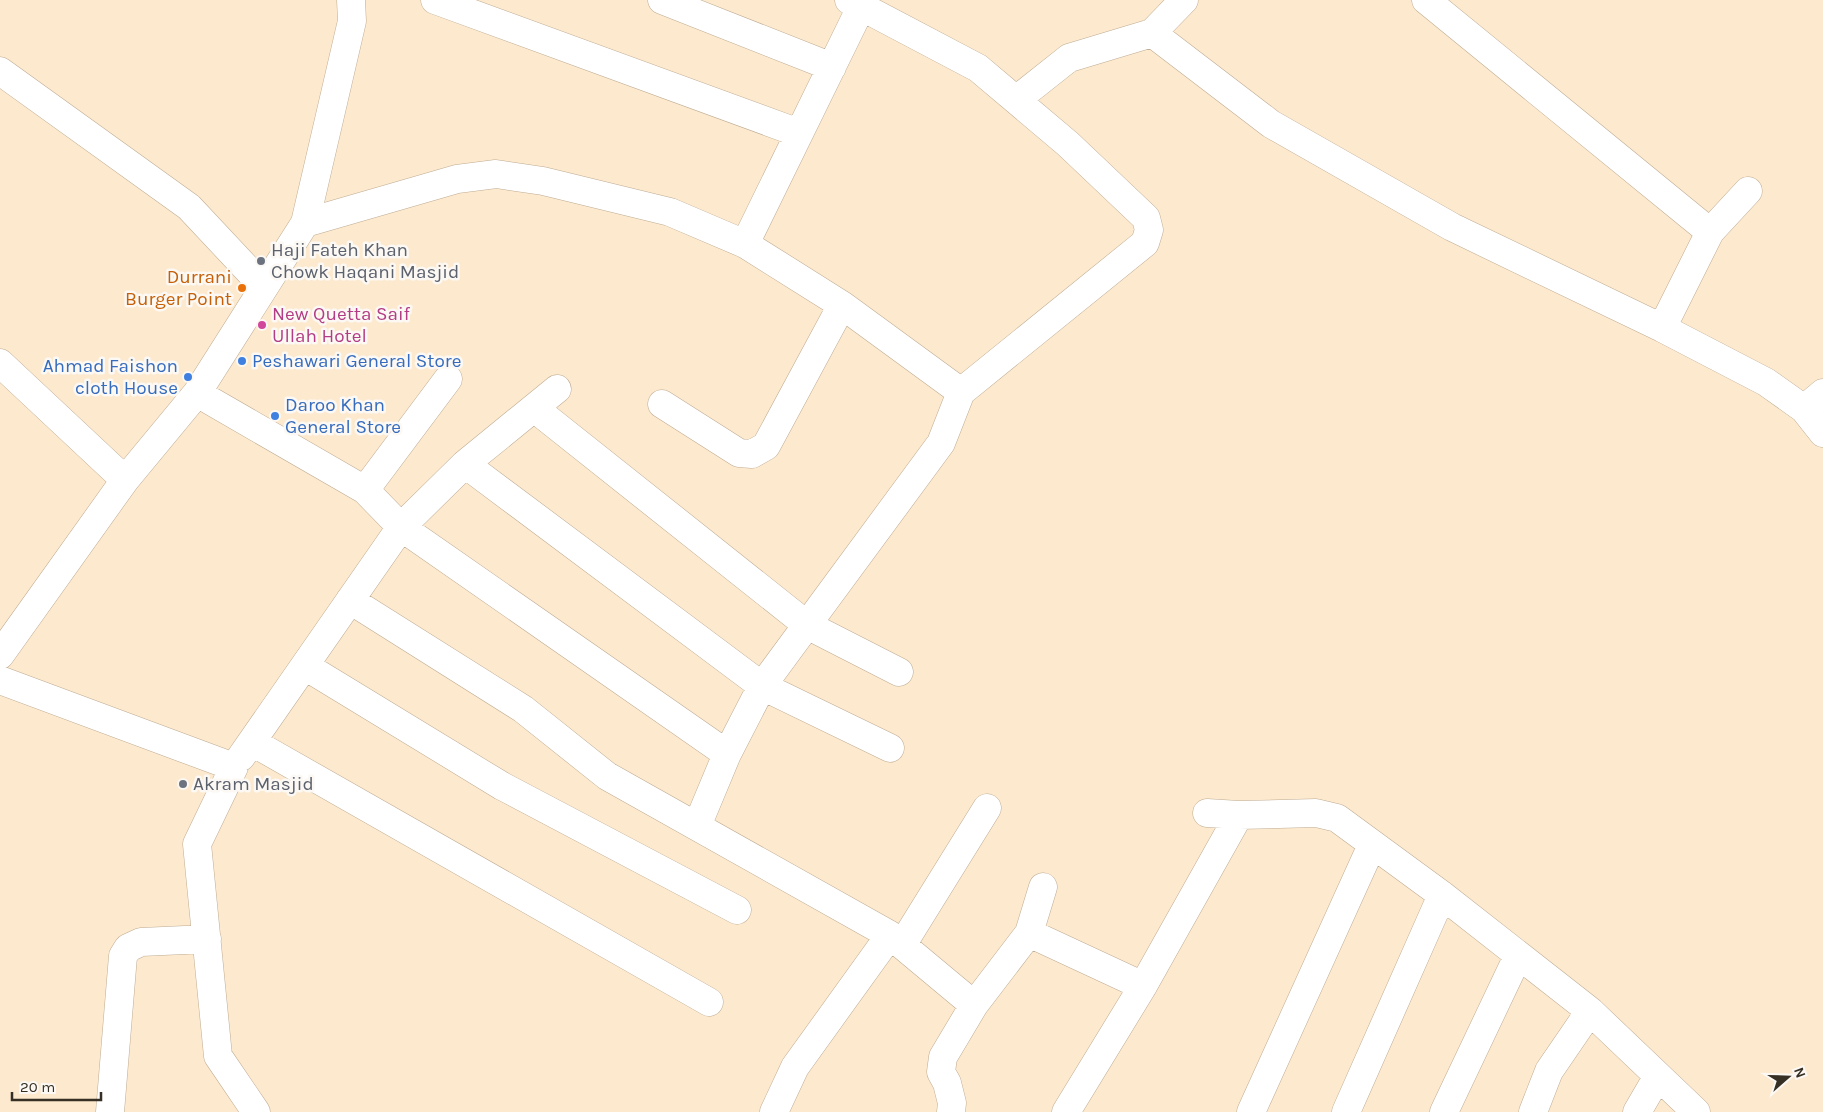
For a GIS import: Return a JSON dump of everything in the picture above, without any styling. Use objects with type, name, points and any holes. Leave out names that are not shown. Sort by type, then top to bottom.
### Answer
[{"type":"street","points":[[0,655],[125,480],[197,393],[305,223],[352,21],[351,0]]},
{"type":"street","points":[[434,0],[799,133]]},
{"type":"street","points":[[662,0],[832,67]]},
{"type":"street","points":[[1016,100],[1070,58],[1152,33],[1184,0]]},
{"type":"street","points":[[1426,0],[1710,232]]},
{"type":"street","points":[[697,826],[727,754],[762,686],[941,443],[961,392],[1145,243],[1150,230],[1146,218],[1068,144],[978,68],[857,2],[832,67],[745,244]]},
{"type":"street","points":[[1152,33],[1271,124],[1452,227],[1662,328],[1766,382],[1813,401],[1823,433]]},
{"type":"street","points":[[0,70],[189,207],[264,287]]},
{"type":"street","points":[[305,223],[457,179],[496,174],[543,181],[670,212],[745,244],[842,305],[961,392]]},
{"type":"street","points":[[1662,328],[1710,232],[1748,191]]},
{"type":"street","points":[[662,404],[739,452],[752,454],[766,446],[842,305]]},
{"type":"street","points":[[0,364],[125,480]]},
{"type":"street","points":[[365,490],[448,379]]},
{"type":"street","points":[[256,1112],[218,1056],[197,844],[234,767],[401,527],[466,464],[557,389]]},
{"type":"street","points":[[197,393],[365,490],[401,527],[727,754]]},
{"type":"street","points":[[534,408],[807,625],[899,672]]},
{"type":"street","points":[[466,464],[762,686],[890,748]]},
{"type":"street","points":[[350,600],[523,709],[607,776],[896,940],[974,1005]]},
{"type":"street","points":[[304,666],[502,786],[737,910]]},
{"type":"street","points":[[0,680],[234,767]]},
{"type":"street","points":[[252,742],[709,1002]]},
{"type":"street","points":[[774,1112],[795,1067],[896,940],[987,808]]},
{"type":"street","points":[[1207,813],[1239,815],[1316,813],[1337,818],[1442,895],[1590,1011],[1696,1112]]},
{"type":"street","points":[[1066,1112],[1143,986],[1239,815]]},
{"type":"street","points":[[1251,1112],[1372,845]]},
{"type":"street","points":[[951,1112],[952,1103],[947,1083],[941,1072],[943,1058],[974,1005],[1029,933],[1043,887]]},
{"type":"street","points":[[1346,1112],[1442,895]]},
{"type":"street","points":[[1029,933],[1143,986]]},
{"type":"street","points":[[110,1112],[123,956],[128,948],[140,942],[207,939]]},
{"type":"street","points":[[1444,1112],[1518,956]]},
{"type":"street","points":[[1533,1112],[1550,1071],[1590,1011]]},
{"type":"street","points":[[1637,1112],[1658,1076]]},
{"type":"place","name":"Haji Fateh Khan Chowk Haqani Masjid","points":[[261,261]]},
{"type":"place","name":"Durrani Burger Point","points":[[242,288]]},
{"type":"place","name":"New Quetta Saif Ullah Hotel","points":[[262,325]]},
{"type":"place","name":"Peshawari General Store","points":[[242,361]]},
{"type":"place","name":"Ahmad Faishon cloth House","points":[[188,377]]},
{"type":"place","name":"Daroo Khan General Store","points":[[275,416]]},
{"type":"place","name":"Akram Masjid","points":[[183,784]]}]
